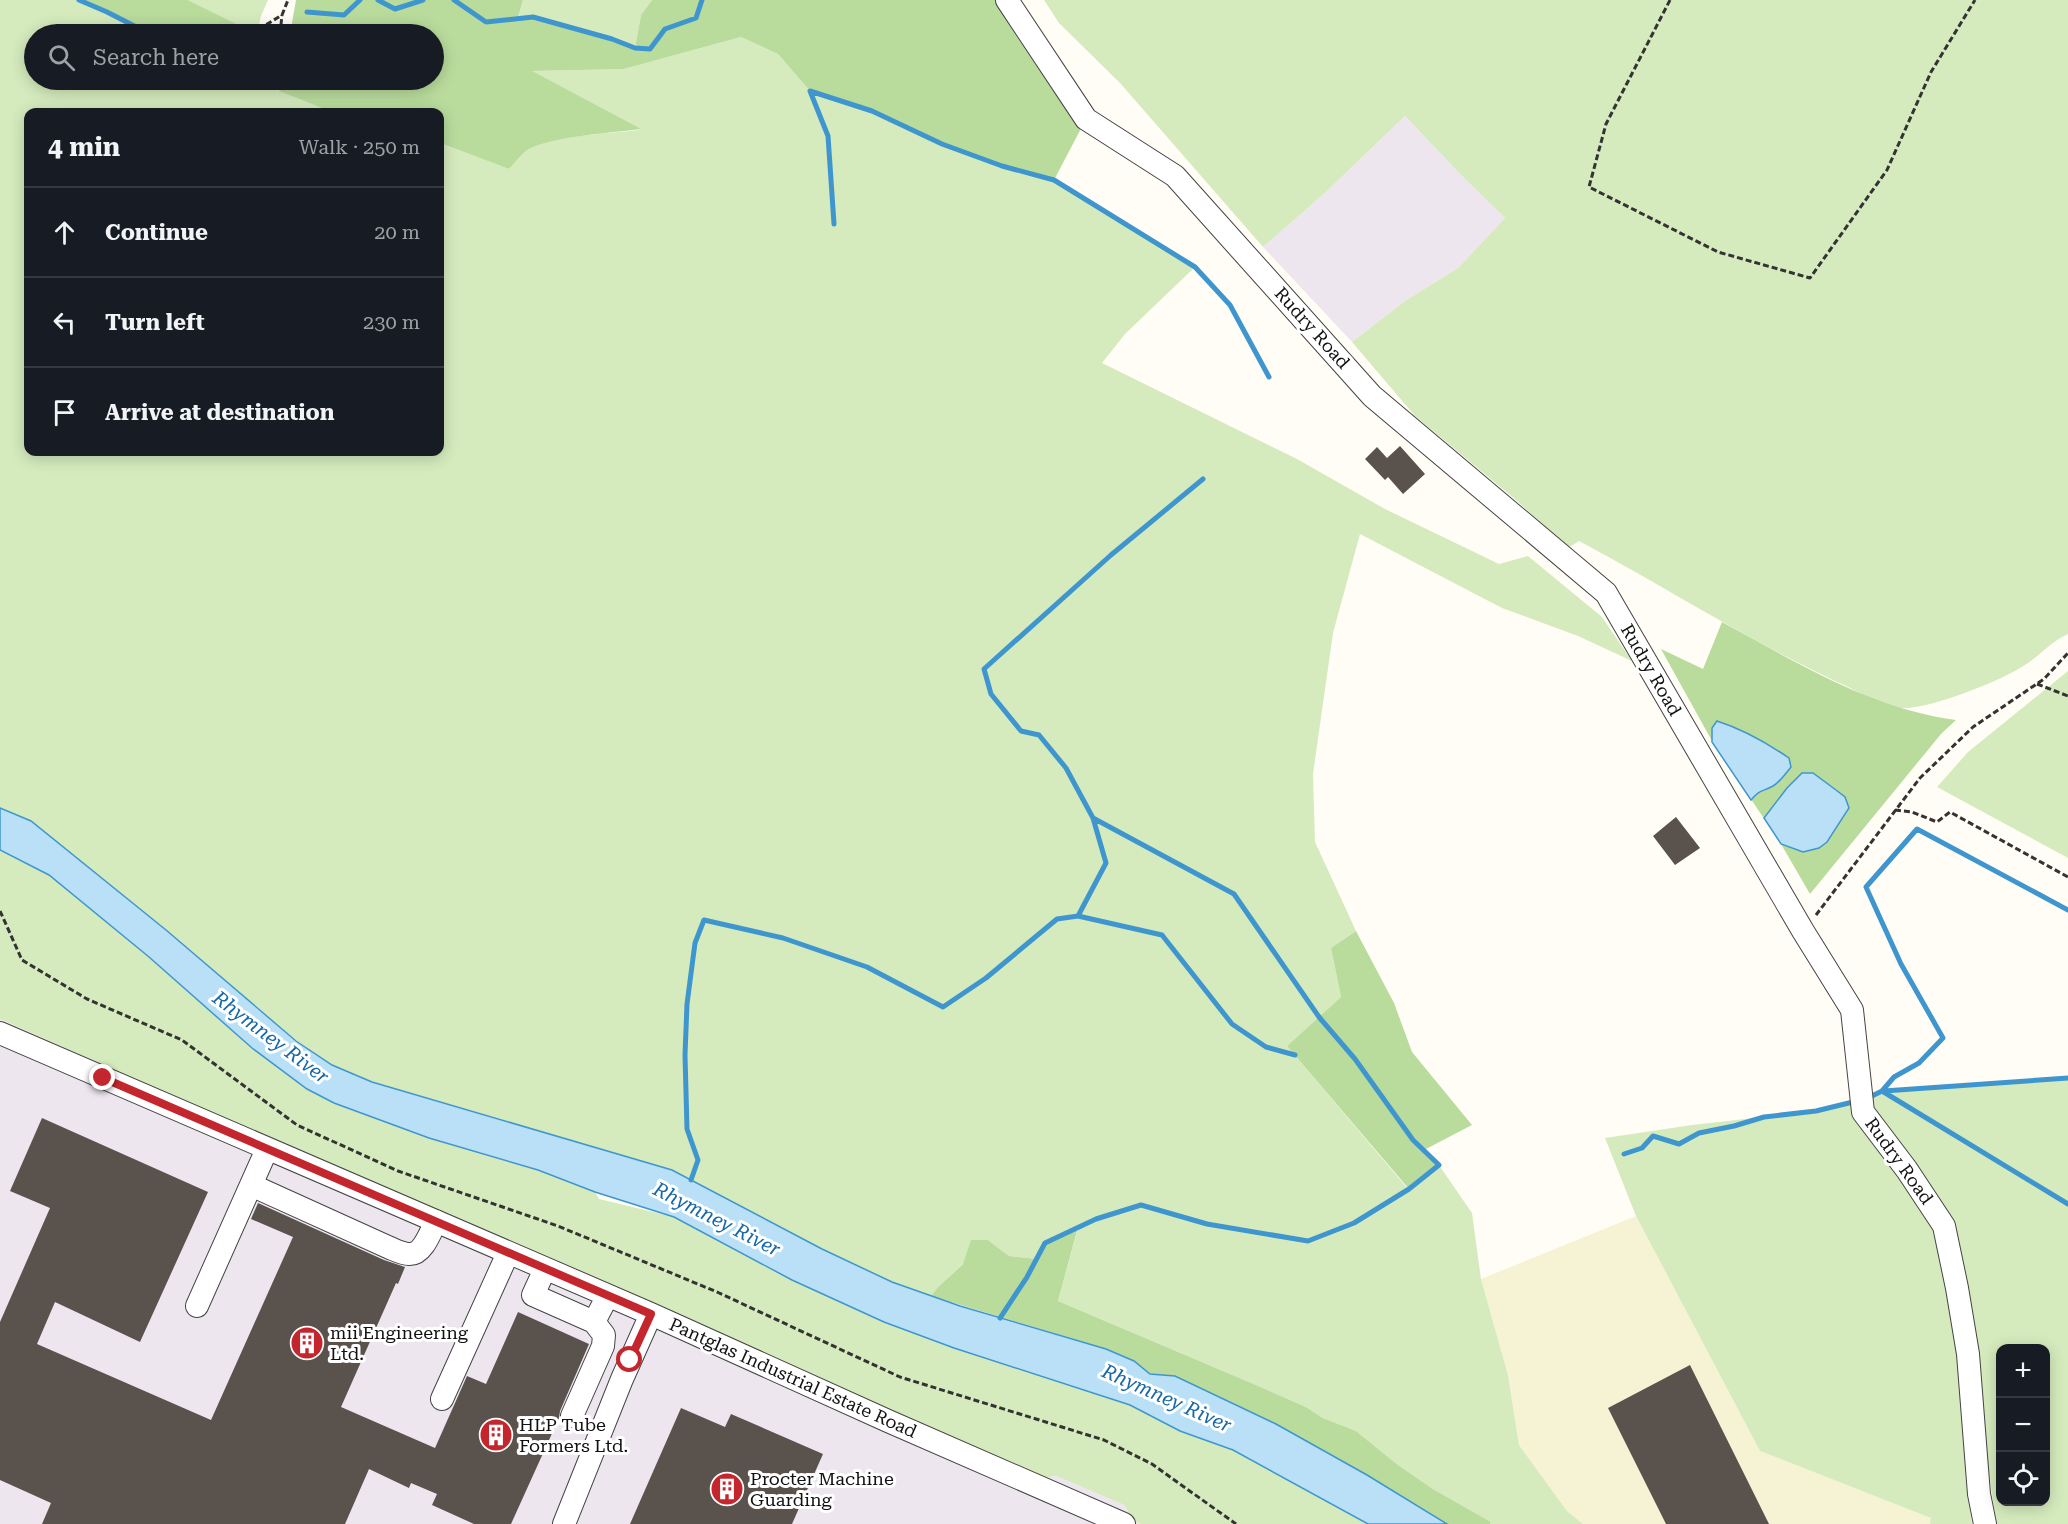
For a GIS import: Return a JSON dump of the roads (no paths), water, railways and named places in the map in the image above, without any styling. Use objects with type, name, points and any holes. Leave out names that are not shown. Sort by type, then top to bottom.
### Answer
[{"type":"street","name":"Rudry Road","points":[[1007,0],[1086,119],[1175,176],[1372,396],[1606,593],[1803,931],[1852,1010],[1863,1112],[1907,1170],[1944,1226],[1968,1354],[1979,1494],[1985,1524]]},
{"type":"street","name":"Pantglas Industrial Estate Road","points":[[0,1033],[607,1297],[651,1314],[1124,1524]]},
{"type":"street","points":[[197,1306],[267,1149]]},
{"type":"street","points":[[251,1185],[358,1234],[410,1254],[417,1252],[436,1221]]},
{"type":"street","points":[[442,1399],[508,1253]]},
{"type":"street","points":[[545,1269],[533,1294],[594,1322],[605,1340],[572,1416]]},
{"type":"street","points":[[594,1322],[607,1297]]},
{"type":"street","points":[[564,1524],[622,1379],[651,1314]]},
{"type":"water","points":[[1717,721],[1745,732],[1772,747],[1789,758],[1791,767],[1776,784],[1759,792],[1751,800],[1712,742],[1712,728]]},
{"type":"water","points":[[1802,773],[1813,773],[1836,790],[1845,797],[1849,808],[1827,842],[1819,848],[1803,852],[1781,844],[1764,818]]},
{"type":"water","name":"Rhymney River","points":[[0,808],[31,821],[166,930],[296,1041],[332,1065],[372,1082],[672,1170],[822,1249],[892,1282],[960,1306],[1106,1349],[1134,1361],[1150,1374],[1175,1376],[1276,1424],[1367,1475],[1447,1524],[1368,1524],[1233,1450],[1180,1431],[1130,1405],[954,1348],[884,1322],[792,1280],[674,1217],[595,1192],[538,1170],[429,1138],[334,1103],[307,1089],[252,1048],[149,957],[49,875],[0,850]]},
{"type":"waterway","points":[[79,0],[130,24]]},
{"type":"waterway","points":[[307,12],[344,15],[360,0]]},
{"type":"waterway","points":[[378,0],[395,9],[423,0]]},
{"type":"waterway","points":[[454,0],[486,22],[533,17],[612,39],[635,48],[650,49],[665,29],[696,18],[702,0]]},
{"type":"waterway","points":[[834,224],[828,136],[810,91],[872,111],[942,144],[1002,166],[1054,180],[1195,267],[1230,305],[1269,377]]},
{"type":"waterway","points":[[1093,818],[1066,768],[1039,735],[1021,731],[991,694],[984,669],[1111,555],[1203,479]]},
{"type":"waterway","points":[[691,1180],[698,1160],[687,1129],[685,1055],[687,1004],[695,943],[704,920],[783,938],[867,967],[943,1007],[986,978],[1057,919],[1078,916],[1106,863],[1093,818],[1234,894],[1319,1017],[1355,1059],[1413,1140],[1439,1165],[1409,1189],[1354,1223],[1308,1241],[1207,1224],[1141,1205],[1096,1219],[1045,1243],[1027,1277],[1000,1318]]},
{"type":"waterway","points":[[1882,1091],[1894,1077],[1919,1063],[1943,1038],[1901,964],[1866,887],[1917,829],[2068,910]]},
{"type":"waterway","points":[[1078,916],[1162,935],[1232,1024],[1266,1047],[1295,1055]]},
{"type":"waterway","points":[[1884,1091],[2068,1078]]},
{"type":"waterway","points":[[1866,1099],[1882,1091],[2068,1204]]},
{"type":"waterway","points":[[1624,1154],[1642,1148],[1653,1136],[1679,1144],[1699,1133],[1764,1117],[1816,1111],[1857,1101]]},
{"type":"place","name":"mii Engineering Ltd.","points":[[307,1343]]},
{"type":"place","name":"HLP Tube Formers Ltd.","points":[[496,1435]]},
{"type":"place","name":"Procter Machine Guarding","points":[[727,1489]]}]
